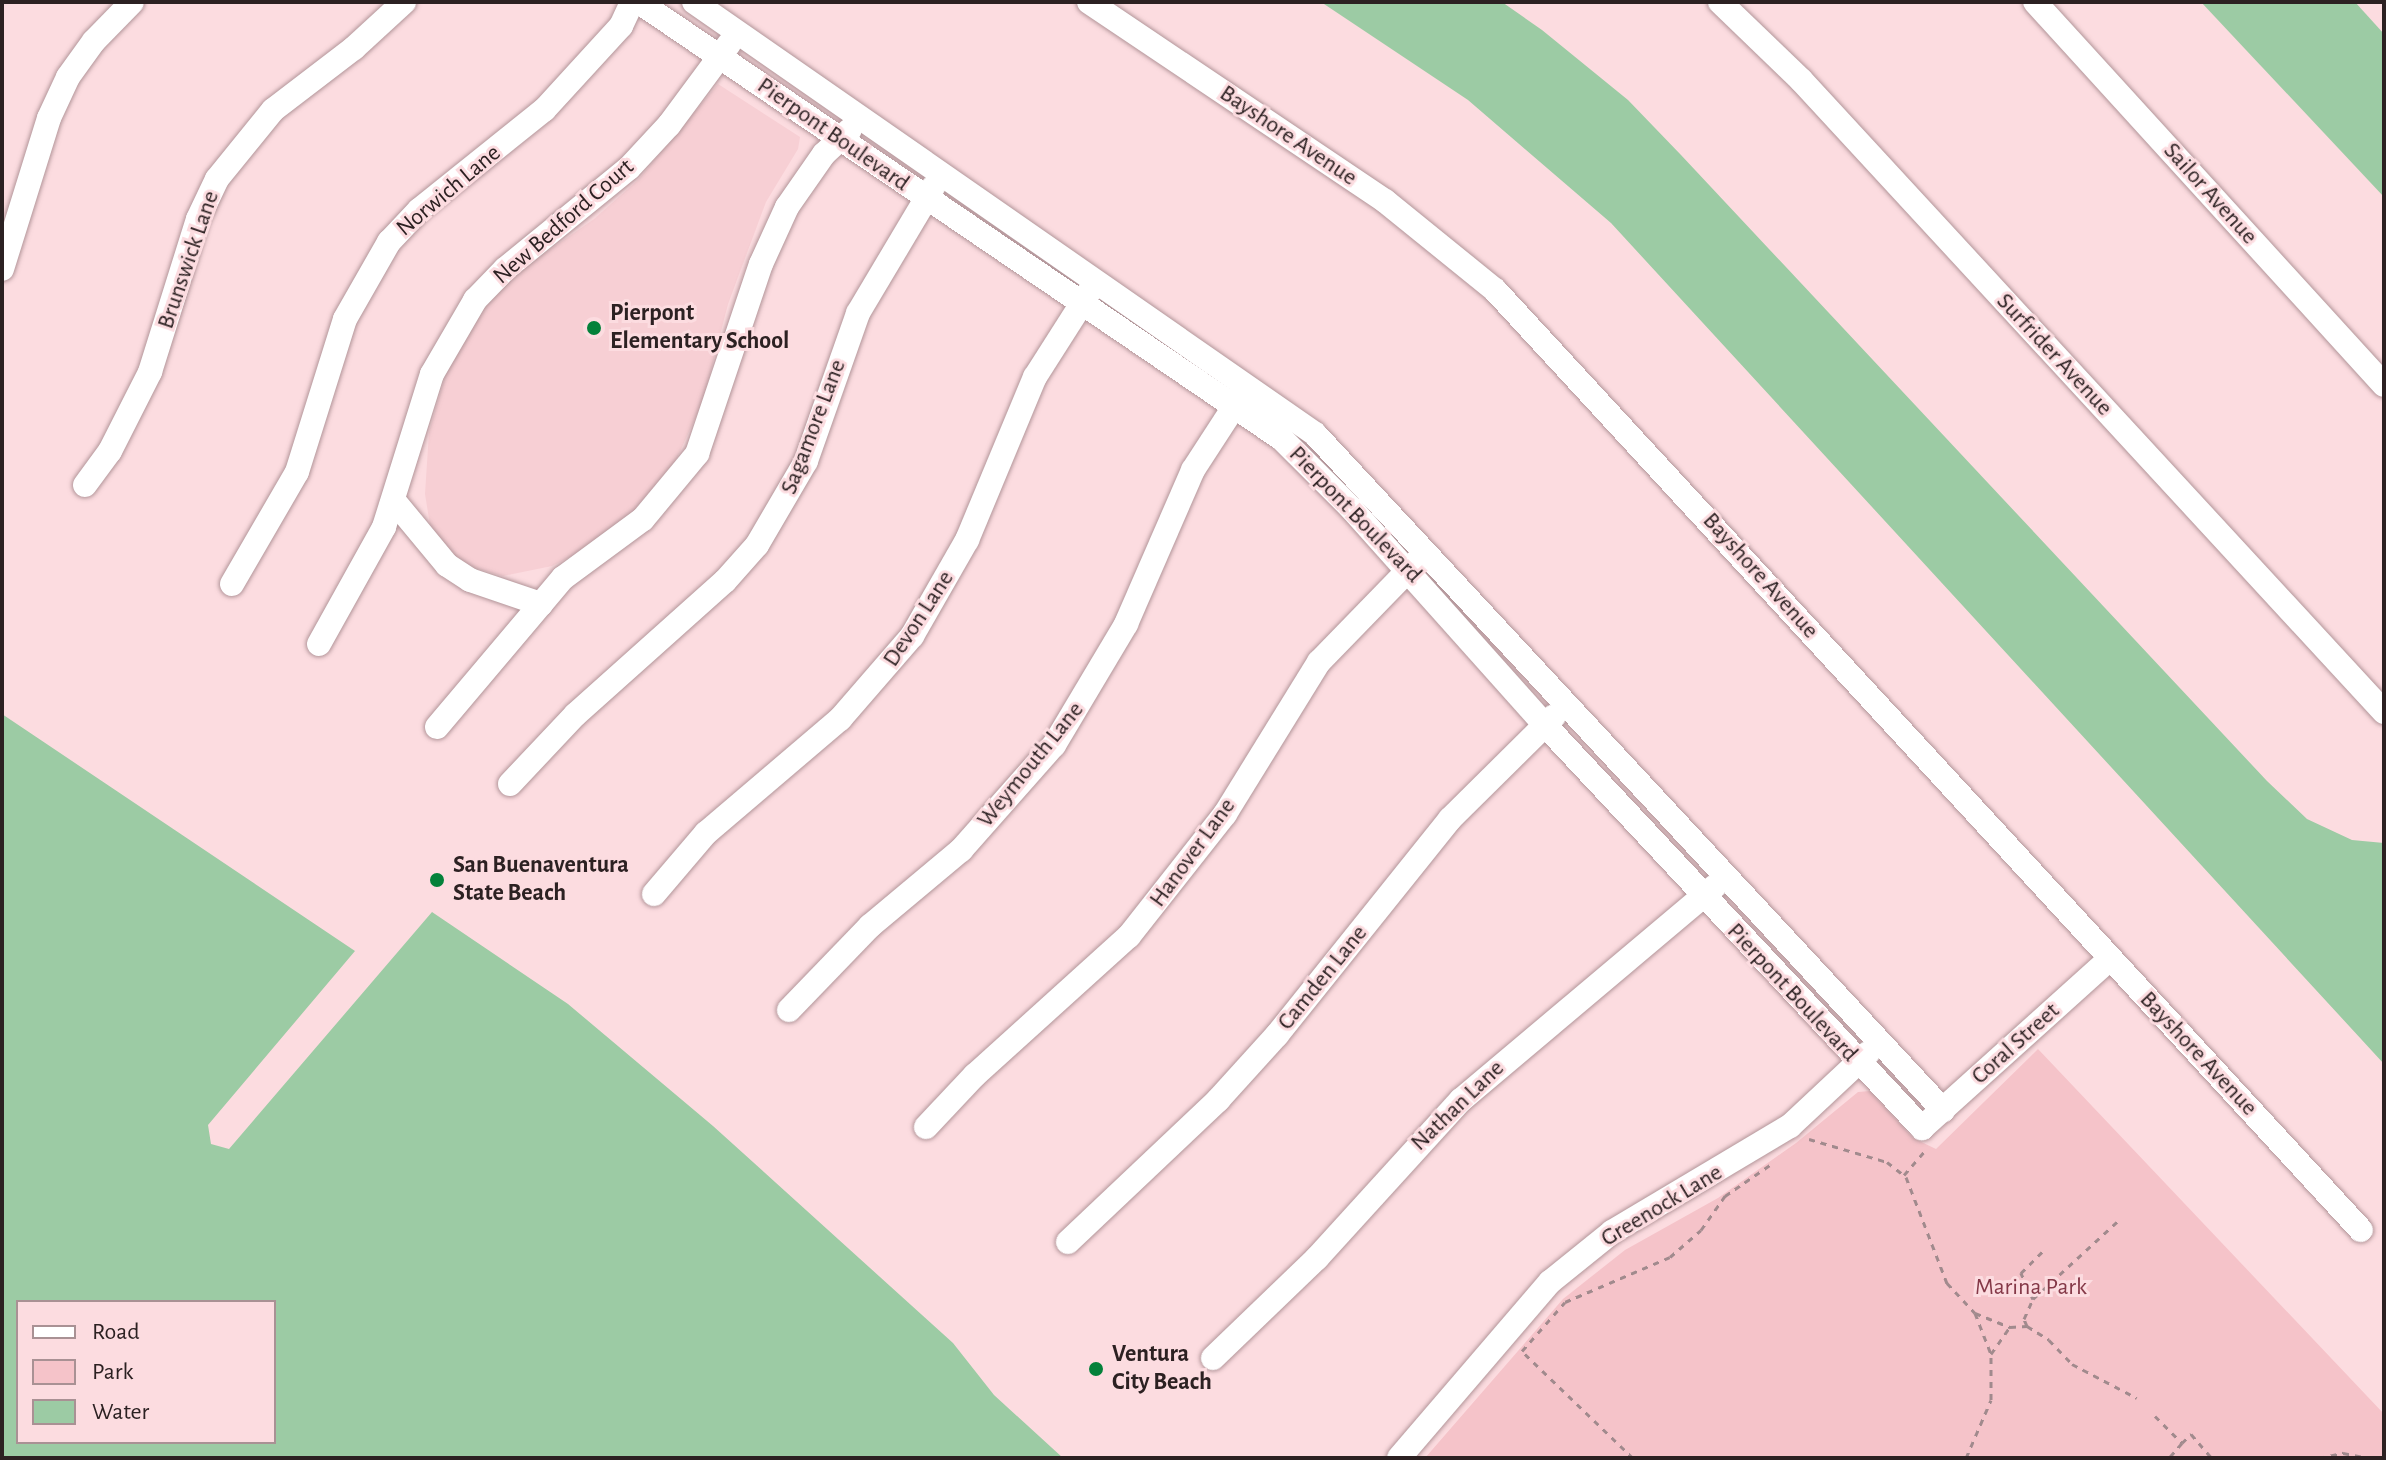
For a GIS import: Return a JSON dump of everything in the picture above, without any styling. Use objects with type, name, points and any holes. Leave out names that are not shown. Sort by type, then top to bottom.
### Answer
[{"type":"street","points":[[2,269],[49,118],[68,77],[94,41],[132,2]]},
{"type":"street","name":"Brunswick Lane","points":[[85,485],[110,451],[150,372],[198,219],[217,179],[273,110],[354,48],[404,2]]},
{"type":"street","name":"Norwich Lane","points":[[232,584],[297,472],[345,319],[389,242],[419,210],[544,110],[621,26],[632,2]]},
{"type":"street","name":"Pierpont Boulevard","points":[[639,2],[673,11],[720,57],[1234,406],[1311,466],[1857,1063],[1923,1140]]},
{"type":"street","name":"Pierpont Boulevard","points":[[694,2],[858,118],[1248,384],[1315,434],[1943,1110]]},
{"type":"street","name":"Bayshore Avenue","points":[[1089,2],[1385,201],[1495,290],[2361,1230]]},
{"type":"street","name":"Surfrider Avenue","points":[[1720,2],[1801,80],[2384,712]]},
{"type":"street","name":"Sailor Avenue","points":[[2035,2],[2384,385]]},
{"type":"street","name":"New Bedford Court","points":[[319,644],[359,580],[394,501],[432,374],[475,300],[505,269],[629,168],[737,32]]},
{"type":"street","points":[[437,727],[563,578],[643,519],[697,454],[774,236],[824,154],[841,141],[858,118]]},
{"type":"street","name":"Sagamore Lane","points":[[510,784],[575,715],[725,581],[757,545],[806,461],[858,313],[941,175]]},
{"type":"street","name":"Devon Lane","points":[[654,894],[706,833],[840,719],[912,636],[967,540],[1035,377],[1097,280]]},
{"type":"street","name":"Weymouth Lane","points":[[789,1010],[870,926],[961,850],[1054,745],[1093,686],[1126,624],[1171,513],[1248,384]]},
{"type":"street","points":[[394,501],[447,565],[470,580],[541,604]]},
{"type":"street","name":"Hanover Lane","points":[[926,1127],[975,1075],[1129,936],[1225,814],[1319,662],[1427,552]]},
{"type":"street","name":"Camden Lane","points":[[1068,1242],[1218,1100],[1277,1035],[1450,819],[1567,704]]},
{"type":"street","name":"Nathan Lane","points":[[1213,1358],[1317,1258],[1461,1100],[1726,877]]},
{"type":"street","name":"Coral Street","points":[[1923,1140],[1943,1110],[2110,959]]},
{"type":"street","name":"Greenock Lane","points":[[1399,1458],[1550,1282],[1612,1232],[1790,1126],[1879,1043]]},
{"type":"path","points":[[1796,1147],[1808,1138],[1887,1162],[1904,1175],[1947,1283],[1975,1313],[1991,1354],[1991,1400],[1966,1458]]},
{"type":"path","points":[[1904,1175],[1923,1140]]},
{"type":"path","points":[[1633,1458],[1522,1351],[1565,1302],[1670,1257],[1701,1230],[1725,1196],[1773,1163]]},
{"type":"path","points":[[2119,1220],[2033,1299],[2024,1319],[2027,1326],[2072,1364],[2137,1398]]},
{"type":"path","points":[[2033,1299],[2021,1273],[2044,1250]]},
{"type":"path","points":[[1975,1313],[2010,1327],[2027,1326]]},
{"type":"path","points":[[1991,1354],[2010,1327]]},
{"type":"path","points":[[2155,1416],[2182,1443]]},
{"type":"path","points":[[2169,1458],[2191,1434],[2212,1458]]},
{"type":"path","points":[[2319,1458],[2343,1453],[2368,1458]]},
{"type":"shaded area","name":"Pierpont Elementary School","points":[[718,84],[800,137],[798,149],[766,202],[728,304],[703,401],[671,471],[640,509],[590,547],[552,566],[503,576],[464,565],[444,548],[430,525],[425,494],[429,432],[454,346],[508,279],[594,219],[638,180]]},
{"type":"green space","name":"Marina Park","points":[[2038,1049],[2384,1414],[2384,1458],[1425,1458],[1563,1299],[1625,1250],[1718,1198],[1796,1143],[1858,1092],[1870,1091],[1913,1138],[1936,1149]]},
{"type":"water","points":[[1321,2],[1502,2],[1542,30],[1628,100],[2267,781],[2307,819],[2352,840],[2384,843],[2384,1064],[1611,223],[1468,100]]},
{"type":"water","points":[[2201,2],[2355,2],[2384,34],[2384,197]]},
{"type":"water","points":[[2,714],[355,951],[208,1125],[211,1144],[229,1149],[432,912],[568,1004],[713,1126],[953,1343],[994,1395],[1063,1458],[2,1458]]},
{"type":"place","name":"Pierpont Elementary School","points":[[594,328]]},
{"type":"place","name":"San Buenaventura State Beach","points":[[437,880]]},
{"type":"place","name":"Ventura City Beach","points":[[1096,1369]]}]
